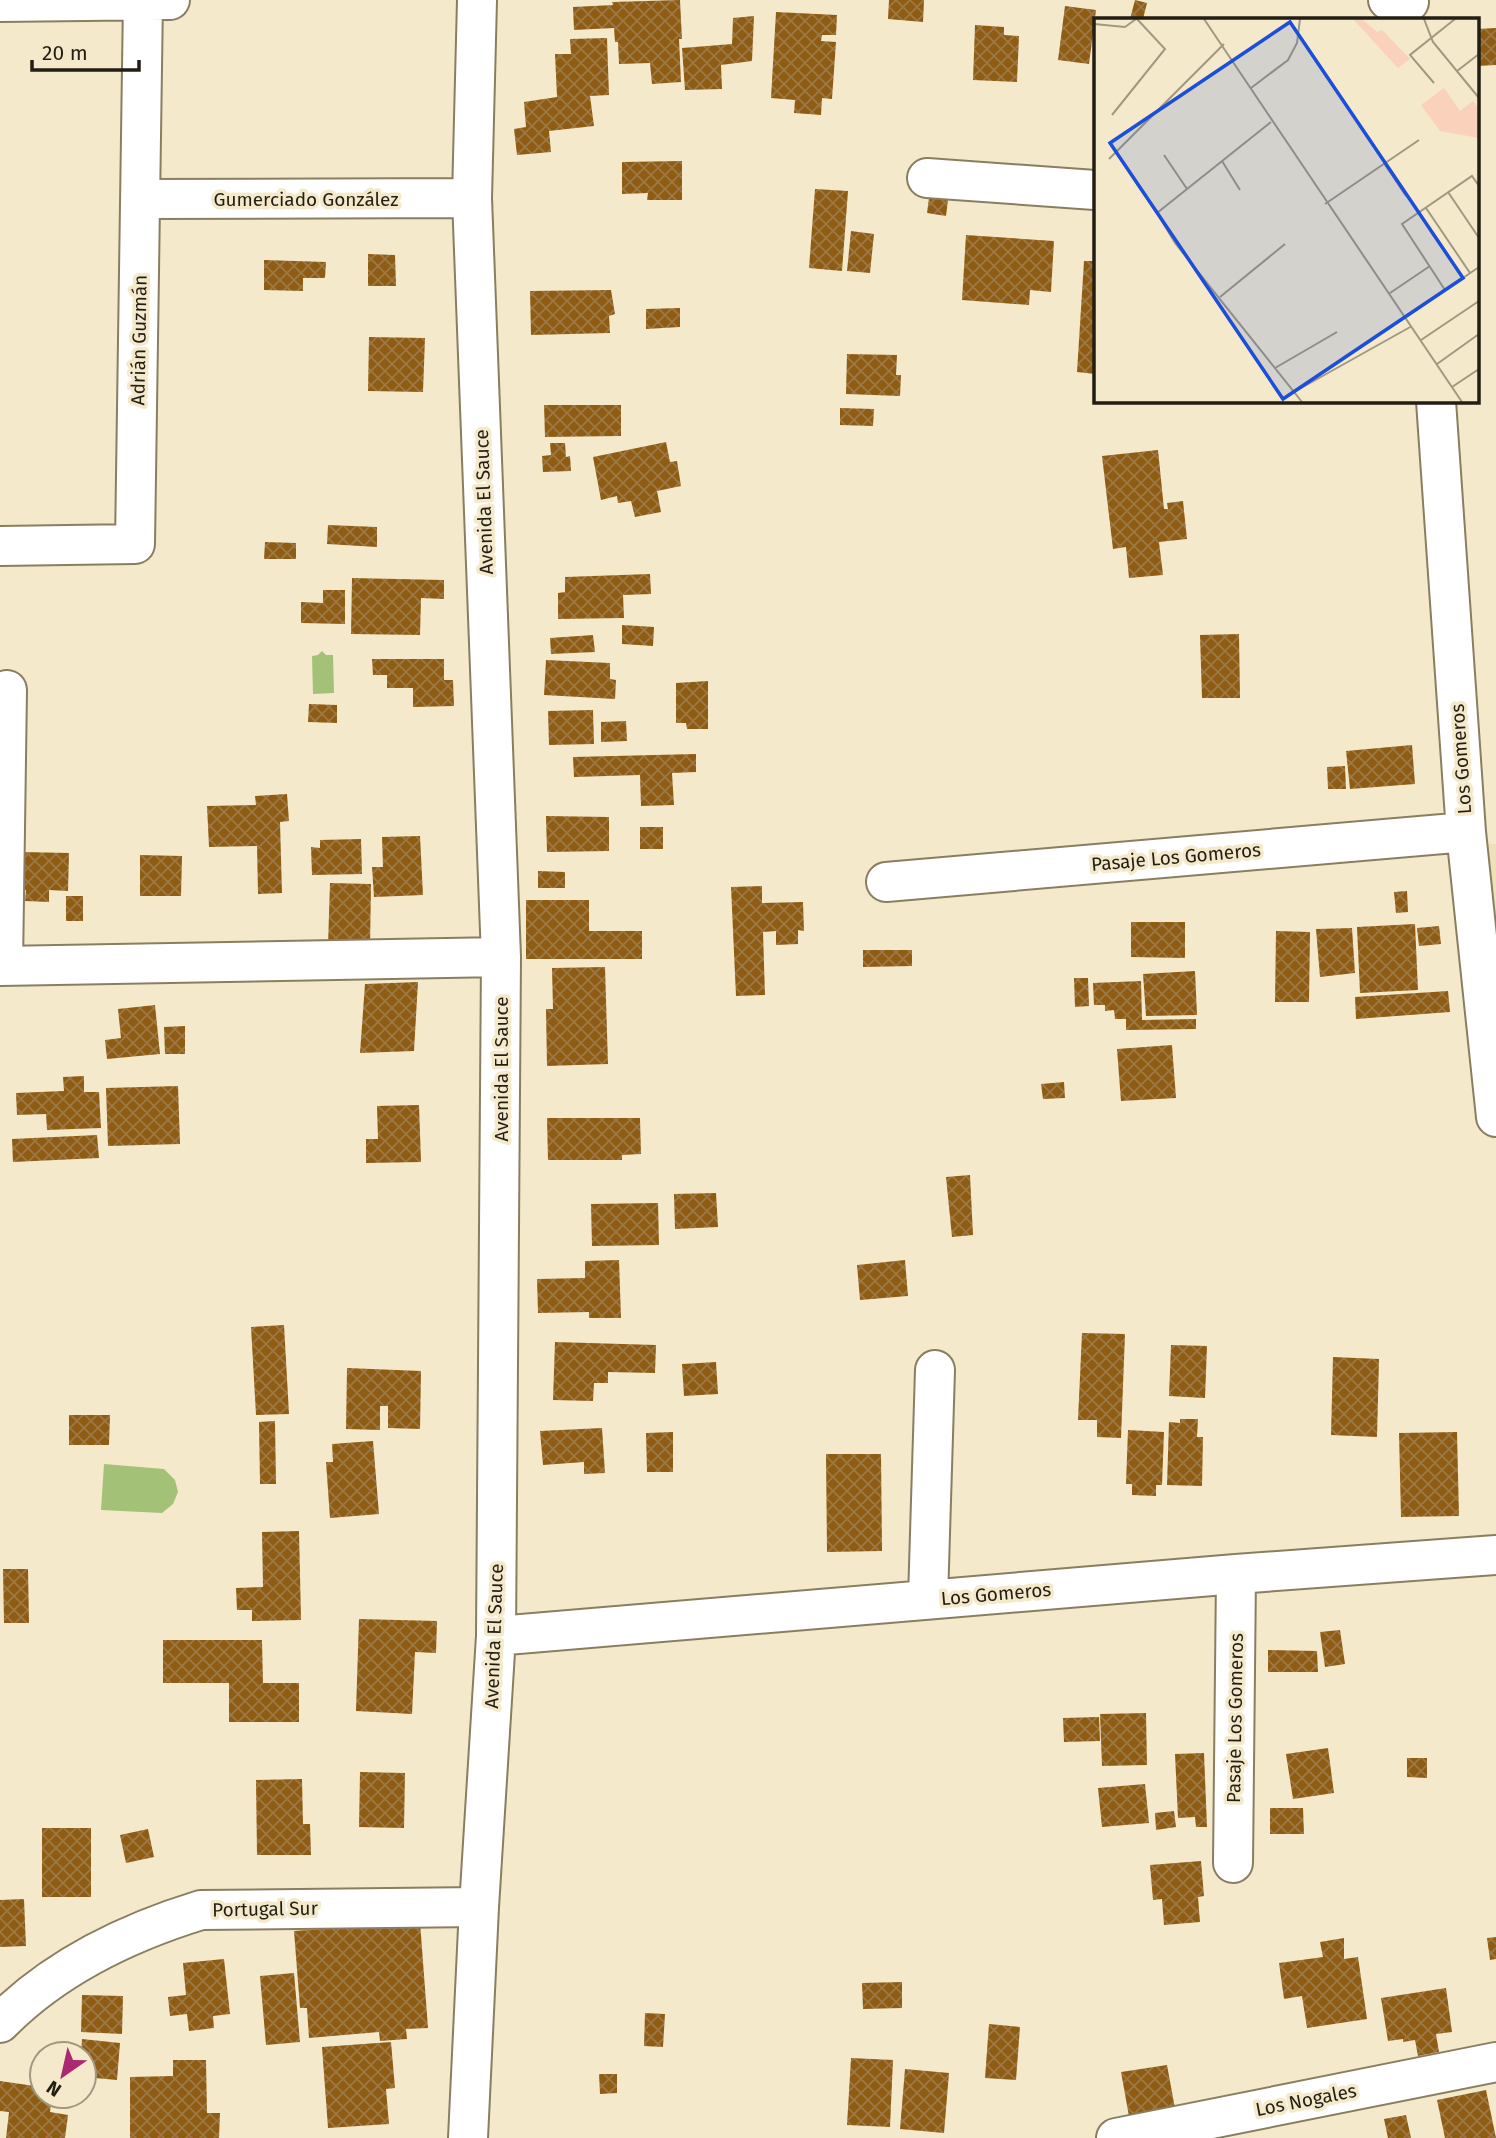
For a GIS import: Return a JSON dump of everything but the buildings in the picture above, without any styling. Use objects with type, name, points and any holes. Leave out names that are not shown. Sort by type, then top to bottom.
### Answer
[{"type":"street","name":"Adrián Guzmán","points":[[0,546],[135,544],[143,0]]},
{"type":"street","points":[[0,2],[170,0]]},
{"type":"street","name":"Avenida El Sauce","points":[[468,2138],[496,1636],[501,957],[472,198],[477,0]]},
{"type":"street","points":[[927,178],[1094,190]]},
{"type":"street","name":"Gumerciado González","points":[[141,199],[472,198]]},
{"type":"street","name":"Los Gomeros","points":[[1436,402],[1466,832],[1496,1117]]},
{"type":"street","points":[[7,690],[1,966],[501,957]]},
{"type":"street","name":"Pasaje Los Gomeros","points":[[886,882],[1466,832]]},
{"type":"street","points":[[928,1599],[935,1370]]},
{"type":"street","name":"Los Gomeros","points":[[496,1636],[1496,1555]]},
{"type":"street","name":"Pasaje Los Gomeros","points":[[1233,1863],[1236,1574]]},
{"type":"street","name":"Portugal Sur","points":[[0,2024],[37,1991],[75,1964],[136,1933],[201,1910],[479,1907]]},
{"type":"street","name":"Los Nogales","points":[[1115,2138],[1496,2062]]},
{"type":"shaded area","points":[[322,651],[326,655],[333,655],[334,693],[313,694],[312,656]]},
{"type":"shaded area","points":[[1484,844],[1496,844],[1496,1014]]},
{"type":"shaded area","points":[[104,1464],[164,1469],[175,1480],[178,1492],[173,1504],[162,1513],[101,1510]]}]
